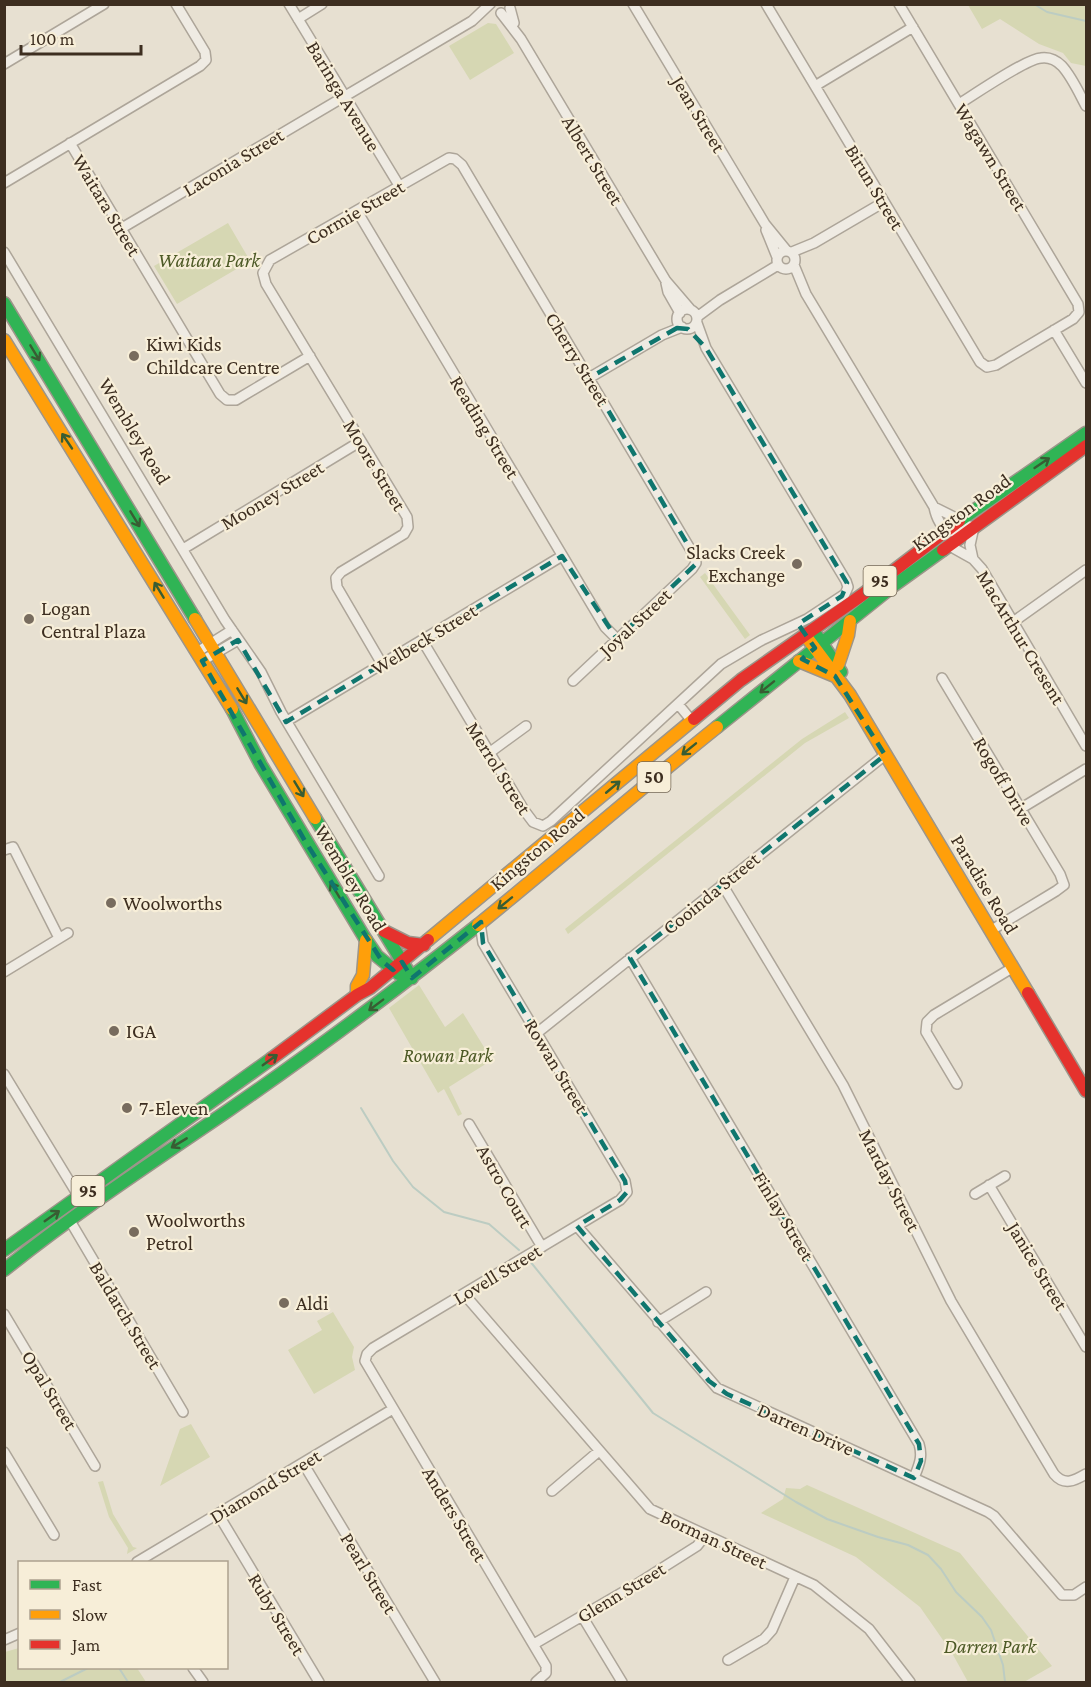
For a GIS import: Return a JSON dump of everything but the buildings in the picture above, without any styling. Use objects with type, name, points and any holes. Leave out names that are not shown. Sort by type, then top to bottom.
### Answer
[{"type":"main road","name":"Wembley Road","points":[[4,303],[384,931],[398,966],[410,980]]},
{"type":"main road","name":"Wembley Road","points":[[4,340],[226,698],[261,765],[366,940],[377,956],[398,966]]},
{"type":"main road","name":"Kingston Road","points":[[4,1250],[204,1108],[357,994],[370,988],[753,671],[862,595],[946,530],[1086,433]]},
{"type":"main road","name":"Kingston Road","points":[[4,1270],[69,1219],[150,1161],[242,1101],[410,980],[629,797],[819,645],[948,545],[1086,446]]},
{"type":"main road","points":[[799,661],[836,670],[848,635],[850,621]]},
{"type":"main road","name":"Paradise Road","points":[[809,632],[836,670],[1086,1091]]},
{"type":"main road","points":[[384,931],[408,943],[424,945]]},
{"type":"main road","points":[[357,994],[357,986],[363,975],[366,940]]},
{"type":"street","points":[[4,64],[104,4]]},
{"type":"street","points":[[4,183],[200,66],[206,60],[205,52],[177,4]]},
{"type":"street","name":"Baringa Avenue","points":[[290,4],[400,187]]},
{"type":"street","points":[[298,19],[322,4]]},
{"type":"street","name":"Jean Street","points":[[633,4],[946,530]]},
{"type":"street","name":"Birun Street","points":[[766,4],[980,362],[987,367],[996,365],[1054,330]]},
{"type":"street","name":"Wagawn Street","points":[[899,4],[1078,304],[1079,312],[1073,319],[1054,330]]},
{"type":"street","name":"Laconia Street","points":[[122,228],[472,21],[500,8]]},
{"type":"street","name":"Albert Street","points":[[500,8],[521,39],[666,281],[695,315],[706,348],[848,587]]},
{"type":"street","points":[[815,86],[913,27]]},
{"type":"street","points":[[959,104],[1019,68],[1043,57],[1062,66],[1086,106]]},
{"type":"street","name":"Waitara Street","points":[[70,144],[220,394],[227,400],[236,400],[310,356]]},
{"type":"street","name":"Cormie Street","points":[[263,273],[270,260],[443,161],[454,159]]},
{"type":"street","name":"Cherry Street","points":[[454,159],[462,165],[693,553],[696,563]]},
{"type":"street","points":[[589,378],[884,202]]},
{"type":"street","name":"Reading Street","points":[[357,211],[562,556],[605,627],[616,639]]},
{"type":"street","name":"Wembley Road","points":[[4,252],[238,640],[261,672],[287,722],[379,876]]},
{"type":"street","name":"Moore Street","points":[[263,273],[266,284],[407,518],[408,527],[404,534],[341,572],[336,578],[337,587],[382,664]]},
{"type":"street","name":"Albert Street","points":[[666,281],[682,323],[706,348]]},
{"type":"street","points":[[682,323],[684,310],[695,315]]},
{"type":"street","points":[[1054,330],[1086,383]]},
{"type":"street","name":"Mooney Street","points":[[183,549],[361,441]]},
{"type":"street","points":[[934,507],[960,520]]},
{"type":"street","points":[[946,530],[954,532],[965,525],[974,527]]},
{"type":"street","name":"MacArthur Cresent","points":[[974,527],[970,545],[974,559],[1086,746]]},
{"type":"street","name":"MacArthur Cresent","points":[[948,545],[974,559]]},
{"type":"street","name":"Welbeck Street","points":[[287,722],[562,556]]},
{"type":"street","name":"Joyal Street","points":[[573,681],[696,563]]},
{"type":"street","points":[[1013,622],[1086,570]]},
{"type":"street","name":"Merrol Street","points":[[422,640],[528,816],[535,824],[545,825],[725,661],[819,612],[842,596],[848,587]]},
{"type":"street","points":[[214,648],[232,630]]},
{"type":"street","points":[[200,656],[214,648],[238,640]]},
{"type":"street","name":"Rogoff Drive","points":[[942,678],[1060,874],[1064,885],[990,931]]},
{"type":"street","points":[[678,704],[692,721]]},
{"type":"street","points":[[489,753],[526,726]]},
{"type":"street","name":"Cooinda Street","points":[[537,1033],[885,755]]},
{"type":"street","points":[[1020,809],[1086,769]]},
{"type":"street","points":[[4,850],[13,847],[59,939]]},
{"type":"street","name":"Marday Street","points":[[722,884],[843,1085],[951,1301],[1057,1478],[1069,1482],[1086,1474]]},
{"type":"street","name":"Rowan Street","points":[[480,923],[483,943],[626,1181],[627,1192]]},
{"type":"street","points":[[4,972],[68,933]]},
{"type":"street","name":"Rowan Street","points":[[468,933],[483,943]]},
{"type":"street","name":"Finlay Street","points":[[630,958],[919,1444],[922,1453],[921,1461],[914,1478]]},
{"type":"street","points":[[957,1084],[926,1032],[927,1022],[934,1015],[1012,968]]},
{"type":"street","points":[[4,1074],[79,1197]]},
{"type":"street","name":"Astro Court","points":[[469,1124],[542,1247]]},
{"type":"street","points":[[975,1194],[1005,1176]]},
{"type":"street","name":"Janice Street","points":[[989,1185],[1086,1347]]},
{"type":"street","name":"Lovell Street","points":[[367,1354],[373,1348],[620,1200],[627,1192]]},
{"type":"street","name":"Baldarch Street","points":[[69,1219],[183,1412]]},
{"type":"street","name":"Darren Drive","points":[[577,1226],[717,1388],[994,1516],[1062,1595],[1074,1595],[1086,1587]]},
{"type":"street","points":[[658,1322],[706,1292]]},
{"type":"street","name":"Borman Street","points":[[464,1294],[650,1509],[814,1585],[869,1629],[910,1683]]},
{"type":"street","name":"Opal Street","points":[[4,1314],[95,1466]]},
{"type":"street","name":"Anders Street","points":[[367,1354],[365,1361],[368,1369],[546,1666],[546,1673],[536,1683]]},
{"type":"street","name":"Diamond Street","points":[[140,1561],[393,1409]]},
{"type":"street","points":[[552,1491],[599,1451]]},
{"type":"street","points":[[6,1456],[54,1535]]},
{"type":"street","name":"Pearl Street","points":[[303,1463],[435,1683]]},
{"type":"street","name":"Ruby Street","points":[[218,1514],[319,1683]]},
{"type":"street","name":"Glenn Street","points":[[534,1644],[697,1546],[705,1536]]},
{"type":"street","points":[[728,1660],[764,1639],[772,1630],[795,1577]]},
{"type":"street","points":[[582,1616],[622,1683]]},
{"type":"street","points":[[4,1640],[18,1634]]},
{"type":"street","points":[[195,1669],[202,1683]]},
{"type":"highlighted area","points":[[677,328],[688,329],[706,348],[847,583],[842,596],[798,624],[815,648],[802,659],[835,676],[885,755],[630,958],[919,1444],[921,1461],[914,1478],[727,1394],[709,1381],[577,1226],[620,1200],[627,1192],[625,1181],[483,943],[481,922],[412,978],[402,962],[393,970],[382,961],[305,841],[202,661],[238,640],[286,722],[562,556],[617,639],[698,562],[589,378]]},
{"type":"green space","points":[[968,5],[1086,5],[1086,66],[1071,63],[1063,53],[1039,44],[1000,19],[982,29]]},
{"type":"green space","points":[[488,23],[496,24],[514,53],[470,80],[449,46]]},
{"type":"green space","name":"Waitara Park","points":[[228,223],[249,259],[245,264],[177,304],[154,266]]},
{"type":"green space","points":[[705,573],[750,635],[745,639],[700,577]]},
{"type":"green space","points":[[845,712],[849,718],[805,743],[568,934],[565,929],[802,739]]},
{"type":"green space","name":"Rowan Park","points":[[419,985],[445,1027],[463,1013],[492,1060],[449,1087],[462,1114],[458,1116],[444,1089],[438,1093],[389,1008]]},
{"type":"green space","points":[[333,1312],[354,1347],[352,1357],[355,1370],[314,1394],[288,1350],[322,1330],[317,1321]]},
{"type":"green space","points":[[191,1424],[210,1457],[160,1486],[180,1429]]},
{"type":"green space","points":[[103,1481],[113,1514],[133,1547],[137,1548],[127,1554],[128,1548],[109,1517],[98,1482]]},
{"type":"green space","name":"Darren Park","points":[[807,1485],[960,1553],[1052,1666],[1024,1682],[968,1682],[952,1653],[920,1607],[856,1557],[761,1513],[783,1499],[786,1488],[800,1489]]},
{"type":"green space","points":[[18,1648],[18,1669],[138,1669],[146,1682],[5,1682],[5,1652]]},
{"type":"waterway","points":[[1034,4],[1047,12],[1086,21]]},
{"type":"waterway","points":[[361,1108],[393,1161],[413,1187],[444,1212],[489,1224],[519,1250]]},
{"type":"waterway","points":[[529,1260],[653,1413],[827,1519],[908,1545],[928,1555],[941,1569],[956,1592],[982,1617],[991,1630],[1003,1665],[1005,1682]]},
{"type":"waterway","points":[[60,1682],[86,1669]]},
{"type":"waterway","points":[[120,1669],[128,1682]]},
{"type":"traffic: fast","points":[[4,303],[195,619]]},
{"type":"traffic: fast","points":[[959,521],[1086,433]]},
{"type":"traffic: fast","points":[[717,727],[893,586],[943,550]]},
{"type":"traffic: fast","points":[[813,630],[841,672]]},
{"type":"traffic: fast","points":[[232,709],[261,765],[366,940],[377,956],[399,974]]},
{"type":"traffic: fast","points":[[315,818],[412,978]]},
{"type":"traffic: fast","points":[[4,1270],[86,1208],[322,1044],[478,925]]},
{"type":"traffic: fast","points":[[4,1250],[271,1059]]},
{"type":"traffic: slow","points":[[4,340],[232,709]]},
{"type":"traffic: slow","points":[[195,619],[315,818]]},
{"type":"traffic: slow","points":[[838,665],[850,621]]},
{"type":"traffic: slow","points":[[805,635],[850,695],[1028,993]]},
{"type":"traffic: slow","points":[[799,661],[835,676]]},
{"type":"traffic: slow","points":[[428,940],[694,719]]},
{"type":"traffic: slow","points":[[478,925],[717,727]]},
{"type":"traffic: slow","points":[[357,995],[357,986],[363,975],[366,940]]},
{"type":"traffic: jam","points":[[943,550],[1086,446]]},
{"type":"traffic: jam","points":[[694,719],[741,680],[862,595],[959,521]]},
{"type":"traffic: jam","points":[[384,931],[408,943],[424,945]]},
{"type":"traffic: jam","points":[[271,1059],[357,995],[370,988],[428,940]]},
{"type":"traffic: jam","points":[[1028,993],[1086,1091]]},
{"type":"place","name":"Kiwi Kids Childcare Centre","points":[[134,356]]},
{"type":"place","name":"Slacks Creek Exchange","points":[[797,564]]},
{"type":"place","name":"Logan Central Plaza","points":[[29,619]]},
{"type":"place","name":"Woolworths","points":[[111,903]]},
{"type":"place","name":"IGA","points":[[114,1031]]},
{"type":"place","name":"7-Eleven","points":[[127,1108]]},
{"type":"place","name":"Woolworths Petrol","points":[[134,1232]]},
{"type":"place","name":"Aldi","points":[[284,1303]]}]
